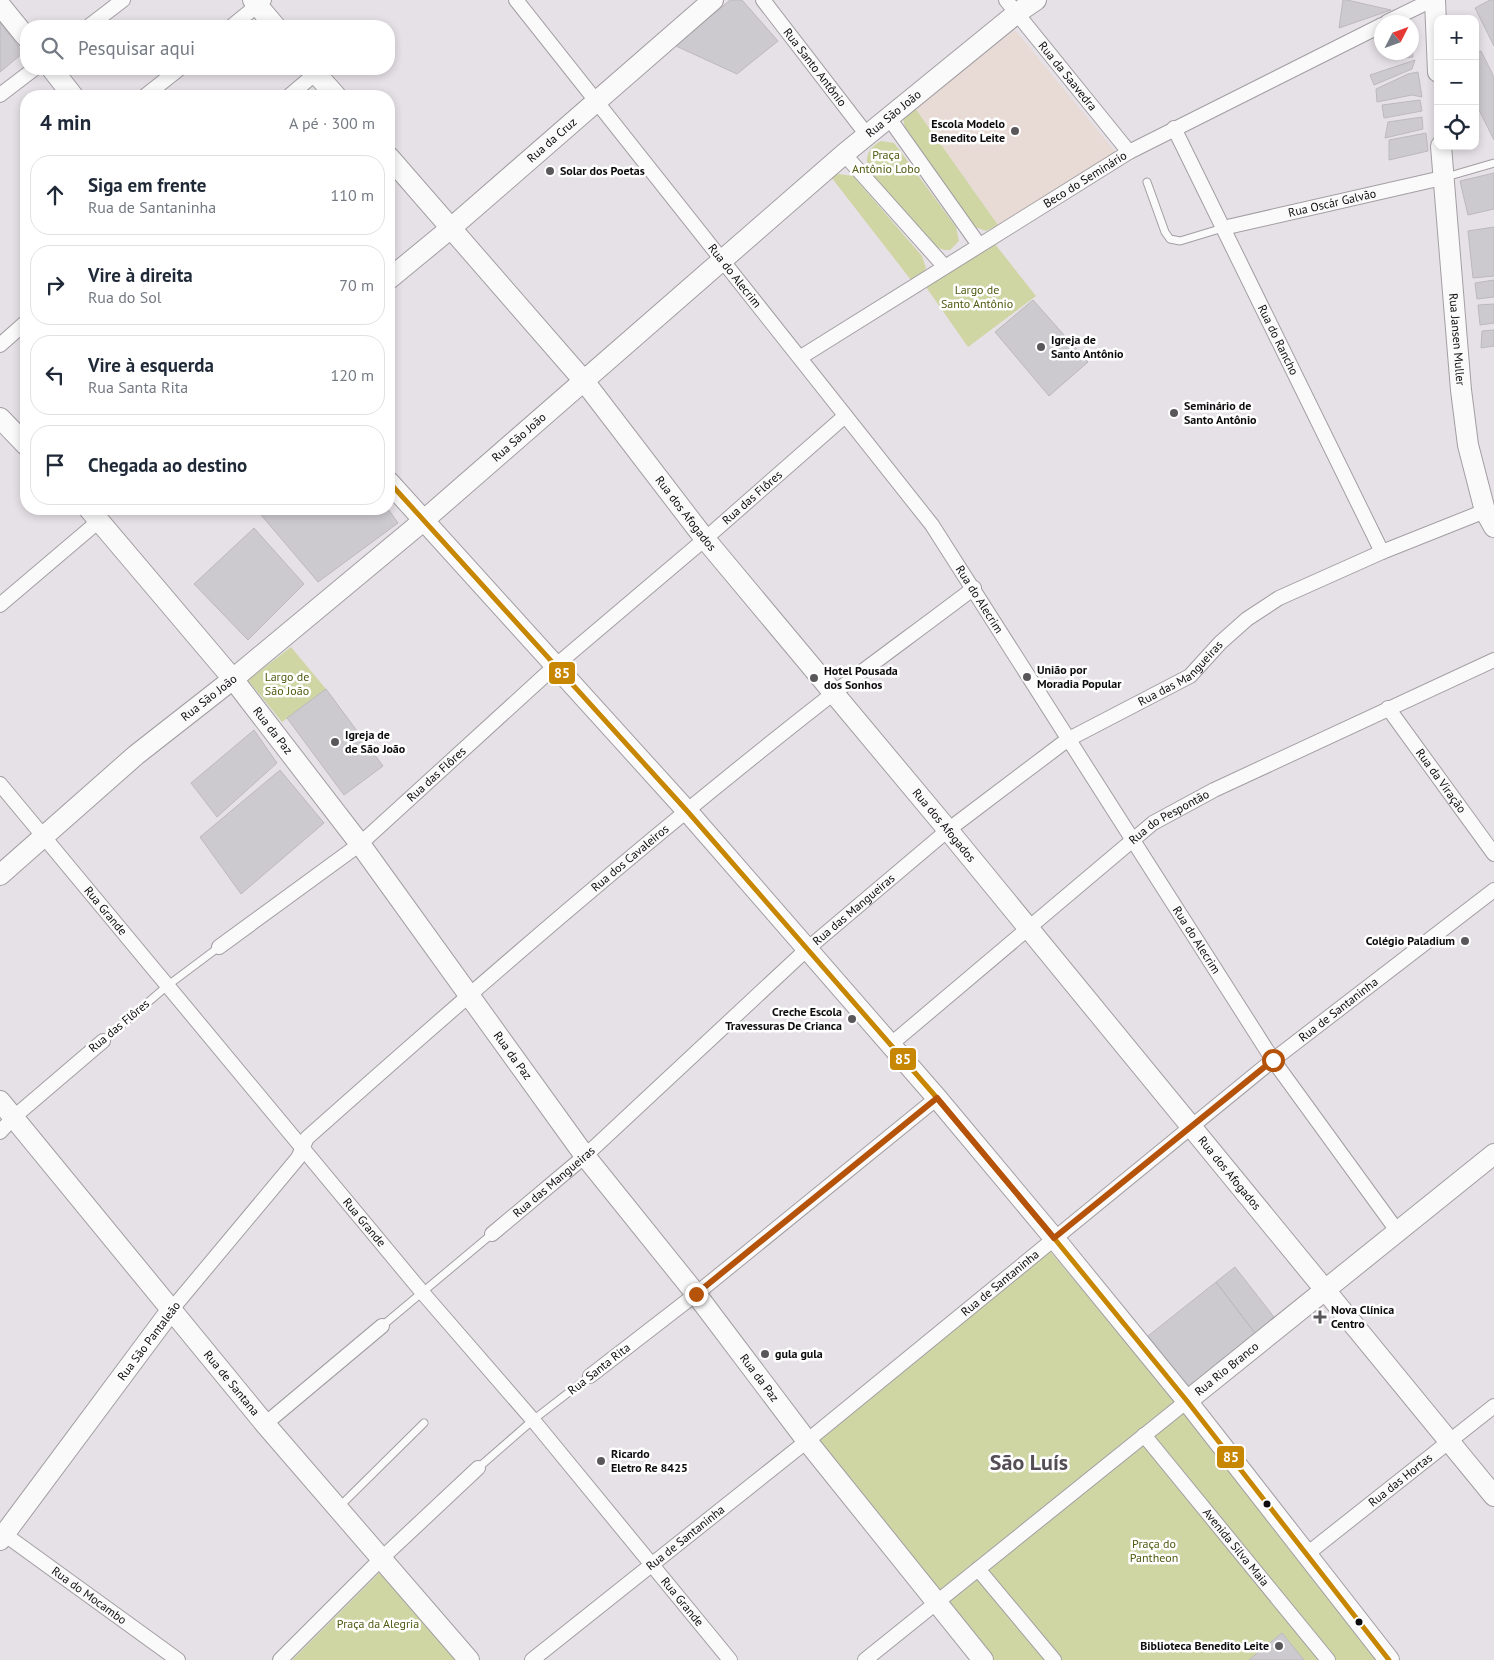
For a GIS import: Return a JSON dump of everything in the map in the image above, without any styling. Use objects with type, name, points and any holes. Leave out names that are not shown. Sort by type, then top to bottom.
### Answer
[{"type":"street","points":[[97,20],[123,0]]},
{"type":"street","name":"Rua do Alecrim","points":[[516,0],[801,357],[845,416],[932,525],[974,588],[1068,740],[1273,1060],[1398,1232]]},
{"type":"street","name":"Rua da Cruz","points":[[395,274],[451,228],[713,0]]},
{"type":"street","name":"Rua Santo Antônio","points":[[763,0],[867,135]]},
{"type":"street","name":"Rua São João","points":[[0,875],[136,755],[232,679],[422,522],[722,258],[844,154],[890,118],[1011,7],[1036,0]]},
{"type":"street","points":[[1402,15],[1434,0],[1437,60]]},
{"type":"street","points":[[238,20],[258,2],[271,20]]},
{"type":"street","points":[[0,5],[20,30]]},
{"type":"street","name":"Rua da Saavedra","points":[[1011,7],[1129,152]]},
{"type":"street","name":"Beco do Seminário","points":[[801,357],[1129,152],[1374,29]]},
{"type":"street","points":[[0,96],[26,75]]},
{"type":"street","points":[[57,75],[68,90]]},
{"type":"street","points":[[153,90],[171,75]]},
{"type":"street","points":[[295,90],[310,75]]},
{"type":"street","points":[[318,75],[331,90]]},
{"type":"street","points":[[890,118],[979,245]]},
{"type":"street","name":"Rua do Rancho","points":[[1174,128],[1382,552]]},
{"type":"street","name":"Rua Jansen Muller","points":[[1441,150],[1461,390],[1468,445],[1489,519]]},
{"type":"street","points":[[844,154],[944,266]]},
{"type":"street","name":"Rua dos Afogados","points":[[395,164],[584,381],[705,539],[948,830],[1494,1496]]},
{"type":"street","name":"Rua Oscár Galvão","points":[[1223,228],[1442,178]]},
{"type":"street","points":[[0,345],[20,327]]},
{"type":"street","name":"Rua das Flôres","points":[[220,947],[360,844],[554,667],[705,539],[845,416]]},
{"type":"street","points":[[0,418],[20,438]]},
{"type":"street","points":[[395,489],[422,522],[688,812],[806,950],[937,1098],[1187,1400],[1389,1660]]},
{"type":"street","points":[[0,605],[98,515]]},
{"type":"street","name":"Rua da Paz","points":[[103,515],[360,844],[585,1156],[696,1294],[807,1441],[984,1660]]},
{"type":"street","name":"Rua das Mangueiras","points":[[492,1234],[585,1156],[806,950],[948,830],[1068,740],[1190,676],[1220,643],[1247,619],[1279,598],[1382,552],[1489,519]]},
{"type":"street","name":"Rua dos Cavaleiros","points":[[303,1147],[307,1138],[469,994],[835,693],[974,588]]},
{"type":"street","name":"Rua do Pespontão","points":[[890,1046],[1132,839],[1177,808],[1494,660]]},
{"type":"street","name":"Rua da Viração","points":[[1388,708],[1494,854]]},
{"type":"street","name":"Rua Grande","points":[[0,784],[422,1292],[533,1420],[654,1565],[730,1660]]},
{"type":"street","name":"Rua de Santaninha","points":[[532,1660],[654,1565],[1273,1060],[1494,890]]},
{"type":"street","name":"Rua das Flôres","points":[[0,1132],[14,1117],[102,1041]]},
{"type":"street","name":"Rua Santa Rita","points":[[590,1376],[696,1294],[937,1098]]},
{"type":"street","name":"Rua de Santana","points":[[0,1101],[265,1424],[469,1660]]},
{"type":"street","name":"Rua São Pantaleão","points":[[2,1535],[172,1310],[298,1158],[303,1147]]},
{"type":"street","name":"Rua Rio Branco","points":[[865,1660],[1494,1154]]},
{"type":"street","name":"Rua das Mangueiras","points":[[265,1424],[382,1326]]},
{"type":"street","name":"Rua das Hortas","points":[[1307,1554],[1494,1406]]},
{"type":"street","name":"Avenida Silva Maia","points":[[1144,1435],[1328,1660]]},
{"type":"street","name":"Rua Santa Rita","points":[[280,1660],[382,1558],[478,1468]]},
{"type":"street","name":"Rua do Mocambo","points":[[2,1535],[178,1660]]},
{"type":"street","points":[[978,1570],[1054,1660]]},
{"type":"lane","points":[[1442,178],[1494,163]]},
{"type":"lane","points":[[1147,182],[1165,232],[1170,239],[1180,240],[1223,228]]},
{"type":"lane","name":"Rua das Flôres","points":[[102,1041],[167,986],[220,947]]},
{"type":"lane","name":"Rua das Mangueiras","points":[[382,1326],[492,1234]]},
{"type":"lane","name":"Rua Santa Rita","points":[[478,1468],[533,1420],[590,1376]]},
{"type":"lane","points":[[338,1508],[424,1424]]},
{"type":"shaded area","name":"Escola Modelo Benedito Leite","points":[[1015,30],[1118,155],[998,225],[915,108]]},
{"type":"green space","points":[[915,108],[998,225],[986,231],[975,227],[905,128],[903,119]]},
{"type":"green space","name":"Praça Antônio Lobo","points":[[881,141],[894,143],[956,227],[959,241],[950,250],[934,246],[869,171],[868,154]]},
{"type":"green space","points":[[838,174],[853,176],[922,256],[926,268],[922,274],[911,280],[831,177]]},
{"type":"green space","name":"Largo de Santo Antônio","points":[[995,244],[1036,296],[968,347],[926,287]]},
{"type":"green space","name":"Largo de São João","points":[[291,647],[326,689],[282,722],[248,680]]},
{"type":"green space","name":"Praça do Pantheon","points":[[1049,1250],[1172,1397],[1381,1660],[1304,1660],[1282,1633],[1249,1660],[991,1660],[818,1439]]},
{"type":"green space","name":"Praça da Alegria","points":[[381,1571],[458,1660],[292,1660]]},
{"type":"building","points":[[730,0],[742,0],[778,41],[737,74],[676,46]]},
{"type":"building","points":[[1343,0],[1391,10],[1374,15],[1339,28]]},
{"type":"building","points":[[1490,0],[1494,0],[1494,46],[1479,15],[1475,8]]},
{"type":"building","points":[[0,22],[20,49],[20,55],[0,72]]},
{"type":"building","points":[[1481,51],[1494,77],[1494,140],[1479,110],[1479,52]]},
{"type":"building","points":[[1415,60],[1412,69],[1374,85],[1370,75]]},
{"type":"building","points":[[1418,72],[1422,97],[1412,95],[1377,102],[1376,89],[1408,74]]},
{"type":"building","points":[[1420,100],[1422,111],[1384,118],[1382,105]]},
{"type":"building","points":[[1422,117],[1423,129],[1385,138],[1388,122]]},
{"type":"building","points":[[1426,133],[1428,151],[1389,160],[1389,140]]},
{"type":"building","points":[[1494,173],[1494,209],[1468,215],[1460,181]]},
{"type":"building","points":[[1494,227],[1494,276],[1473,278],[1468,231]]},
{"type":"building","points":[[1494,280],[1494,297],[1477,299],[1475,283]]},
{"type":"building","name":"Igreja de Santo Antônio","points":[[1033,300],[1088,362],[1049,396],[995,332]]},
{"type":"building","points":[[1494,304],[1494,323],[1480,325],[1478,305]]},
{"type":"building","points":[[1494,330],[1494,346],[1481,348],[1482,331]]},
{"type":"building","points":[[261,515],[392,515],[398,523],[318,582]]},
{"type":"building","points":[[254,528],[304,584],[248,640],[194,584]]},
{"type":"building","name":"Igreja de de São João","points":[[326,689],[383,766],[344,795],[287,718]]},
{"type":"building","points":[[254,730],[277,763],[217,817],[191,783]]},
{"type":"building","points":[[280,770],[324,823],[241,894],[200,837]]},
{"type":"building","points":[[1235,1267],[1274,1317],[1255,1333],[1216,1282]]},
{"type":"building","points":[[1216,1282],[1255,1333],[1188,1387],[1148,1336]]},
{"type":"building","name":"Biblioteca Benedito Leite","points":[[1282,1633],[1304,1660],[1249,1660]]},
{"type":"transit line","name":"85","points":[[395,489],[688,812],[937,1098],[1187,1401],[1389,1660]]},
{"type":"place","name":"Escola Modelo Benedito Leite","points":[[1015,131]]},
{"type":"place","name":"Solar dos Poetas","points":[[550,171]]},
{"type":"place","name":"Igreja de Santo Antônio","points":[[1041,347]]},
{"type":"place","name":"Seminário de Santo Antônio","points":[[1174,413]]},
{"type":"place","name":"União por Moradia Popular","points":[[1027,677]]},
{"type":"place","name":"Hotel Pousada dos Sonhos","points":[[814,678]]},
{"type":"place","name":"Igreja de de São João","points":[[335,742]]},
{"type":"place","name":"Colégio Paladium","points":[[1465,941]]},
{"type":"place","name":"Creche Escola Travessuras De Crianca","points":[[852,1019]]},
{"type":"place","name":"Nova Clínica Centro","points":[[1320,1317]]},
{"type":"place","name":"gula gula","points":[[765,1354]]},
{"type":"place","name":"Ricardo Eletro Re 8425","points":[[601,1461]]},
{"type":"place","name":"Biblioteca Benedito Leite","points":[[1279,1646]]},
{"type":"district","name":"São Luís","points":[[1029,1462]]},
{"type":"route","points":[[696,1294],[937,1098],[1054,1238],[1192,1128],[1273,1060]]}]
